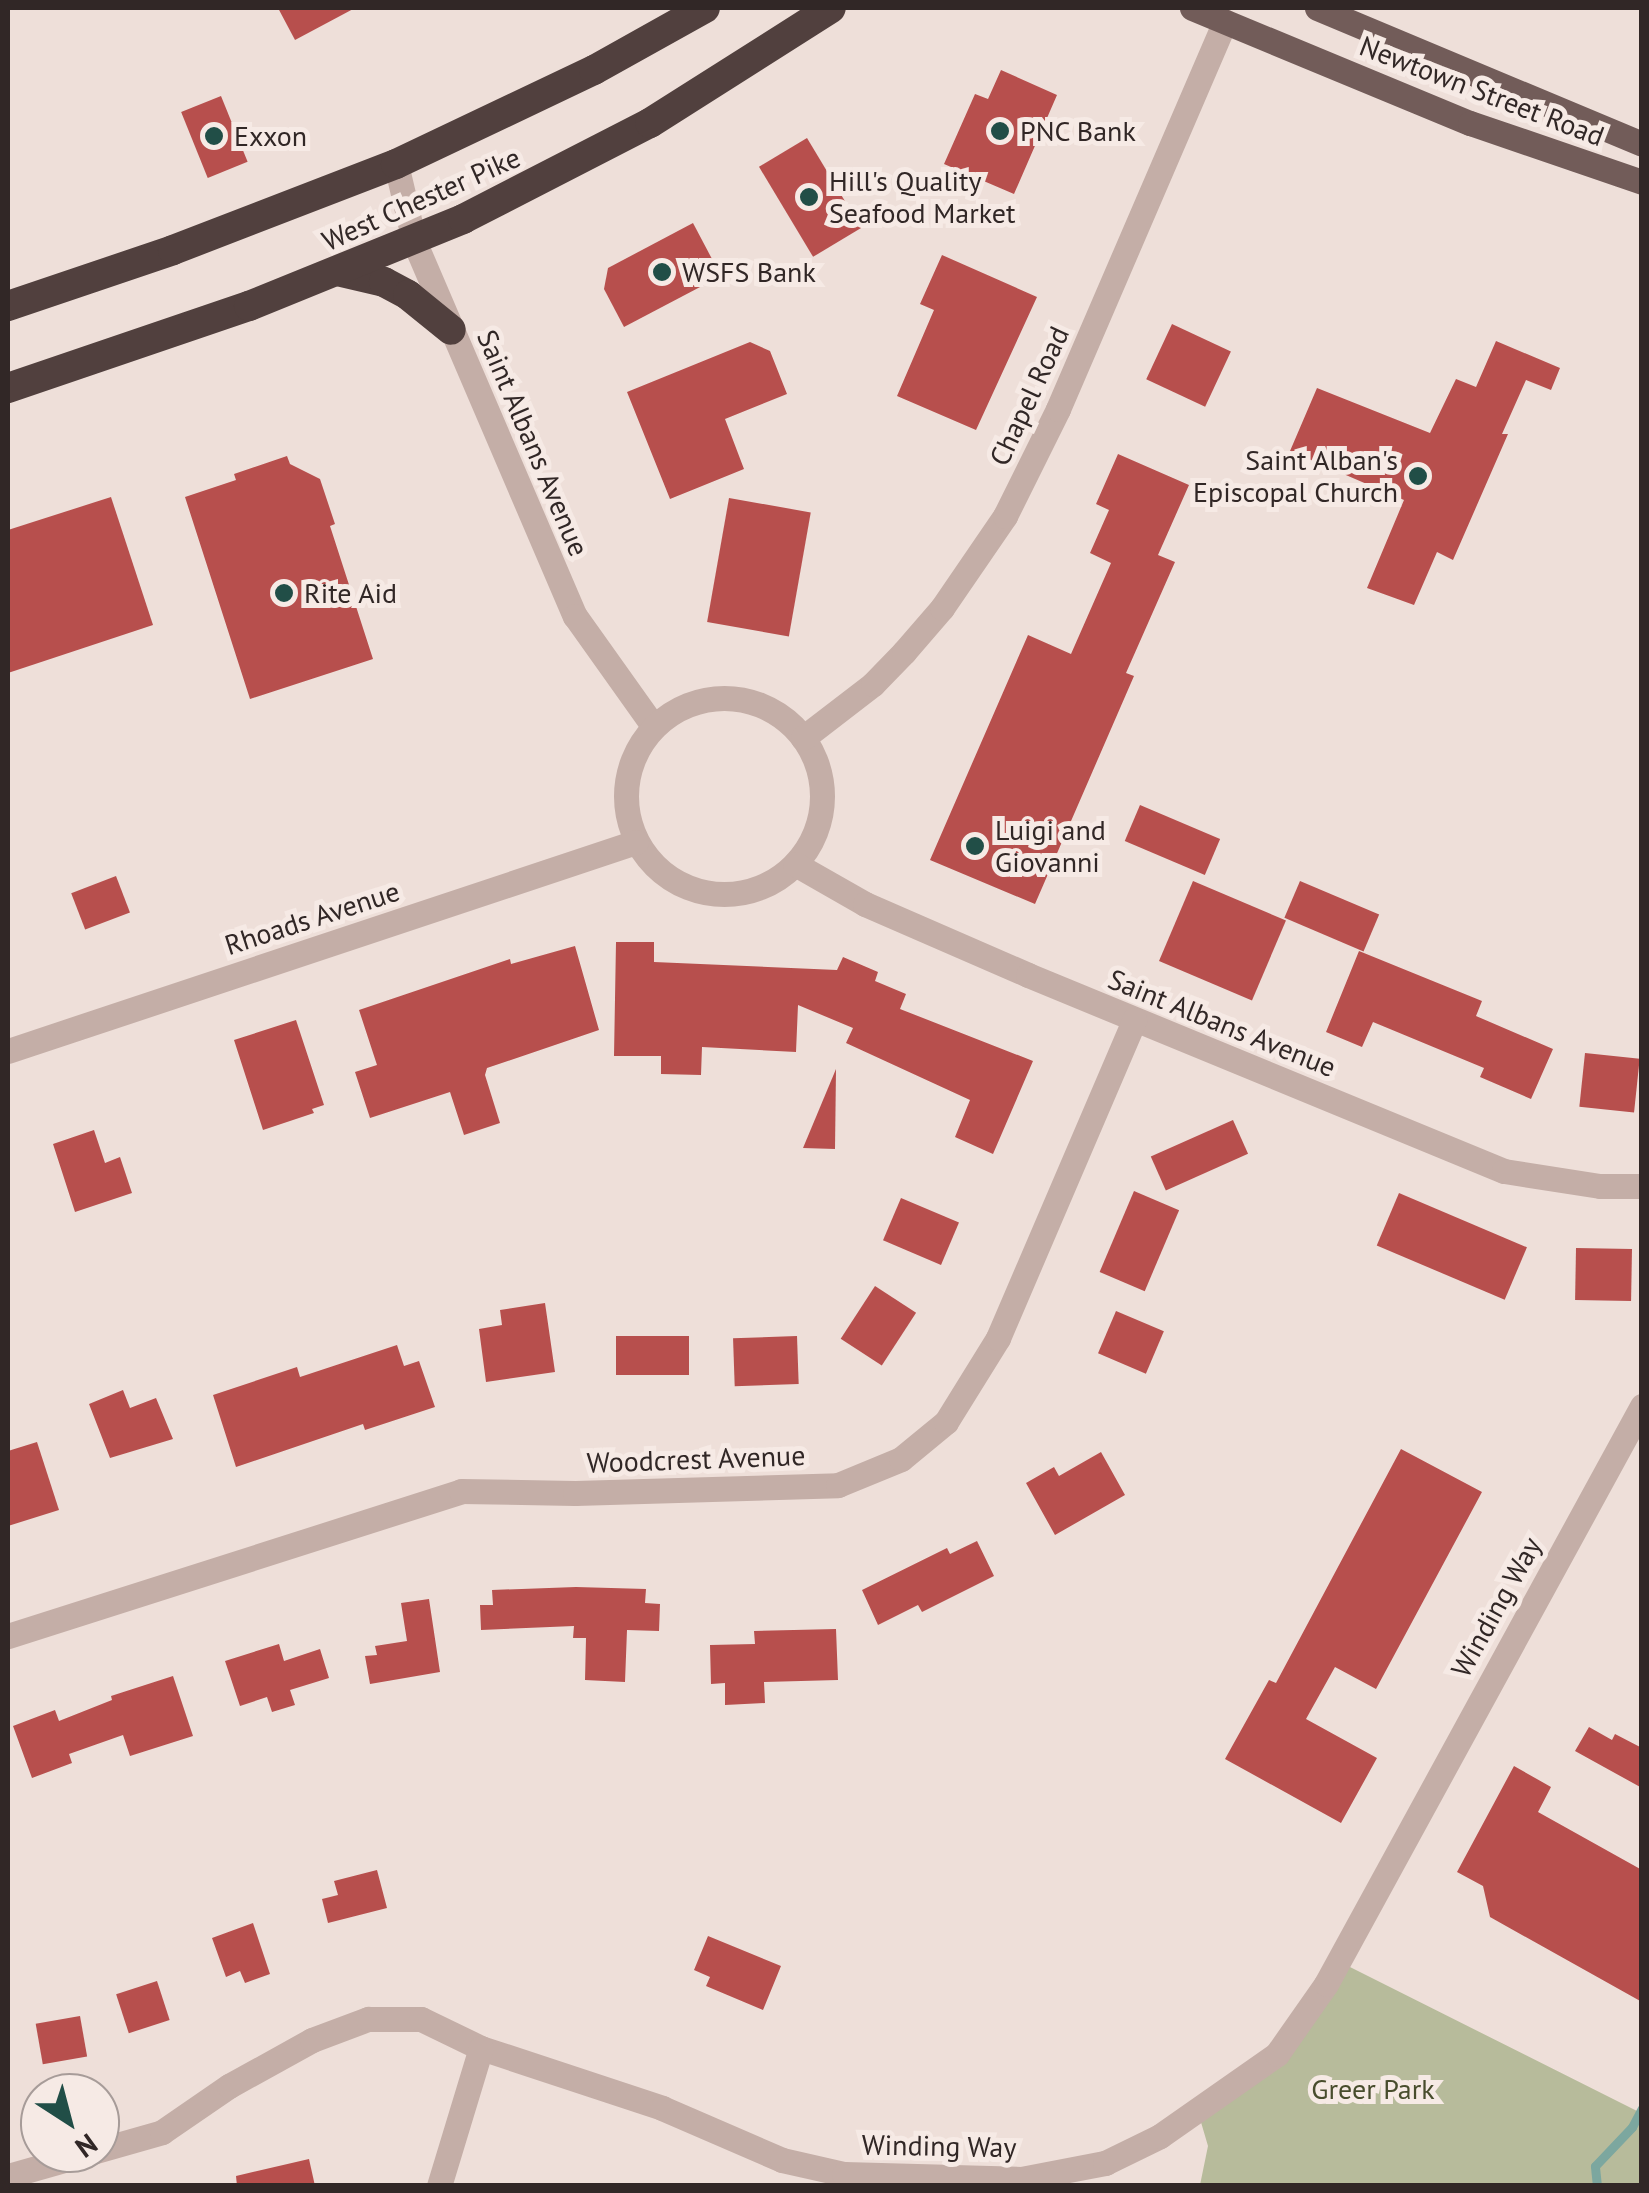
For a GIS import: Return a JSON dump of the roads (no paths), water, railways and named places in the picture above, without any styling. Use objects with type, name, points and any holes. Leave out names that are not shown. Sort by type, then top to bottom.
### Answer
[{"type":"highway","name":"West Chester Pike","points":[[8,306],[190,244],[396,164],[594,70],[704,8]]},
{"type":"highway","name":"West Chester Pike","points":[[8,388],[341,272],[414,241],[650,123],[831,8]]},
{"type":"highway","points":[[341,272],[384,282],[408,294],[451,330]]},
{"type":"main road","name":"Newtown Street Road","points":[[1192,8],[1470,123],[1642,182]]},
{"type":"main road","name":"Newtown Street Road","points":[[1317,8],[1642,144]]},
{"type":"street","name":"Chapel Road","points":[[803,738],[873,684],[904,652],[942,608],[1006,516],[1058,409],[1224,22]]},
{"type":"street","name":"Saint Albans Avenue","points":[[396,164],[414,241],[575,616],[654,727]]},
{"type":"street","points":[[734,698],[773,711],[803,738],[816,762],[824,797],[811,841],[795,864],[758,888],[716,894],[667,877],[636,842],[626,810],[627,776],[654,727],[697,702],[734,698]]},
{"type":"street","name":"Rhoads Avenue","points":[[8,1050],[636,842]]},
{"type":"street","name":"Saint Albans Avenue","points":[[795,864],[865,904],[1134,1020],[1504,1171],[1600,1186],[1642,1186]]},
{"type":"street","name":"Woodcrest Avenue","points":[[8,1636],[461,1491],[576,1493],[838,1485],[901,1459],[954,1412],[998,1338],[1134,1020]]},
{"type":"street","name":"Winding Way","points":[[8,2176],[162,2132],[229,2086],[312,2040],[368,2019],[421,2019],[481,2048],[662,2108],[782,2160],[844,2174],[1020,2179],[1105,2163],[1160,2136],[1277,2054],[1326,1984],[1642,1406]]},
{"type":"street","points":[[439,2186],[481,2048]]},
{"type":"waterway","points":[[1597,2186],[1595,2166],[1632,2127],[1642,2108]]},
{"type":"place","name":"PNC Bank","points":[[1000,131]]},
{"type":"place","name":"Exxon","points":[[214,136]]},
{"type":"place","name":"Hill's Quality Seafood Market","points":[[809,197]]},
{"type":"place","name":"WSFS Bank","points":[[662,272]]},
{"type":"place","name":"Saint Alban's Episcopal Church","points":[[1418,476]]},
{"type":"place","name":"Rite Aid","points":[[284,593]]},
{"type":"place","name":"Luigi and Giovanni","points":[[975,846]]},
{"type":"park label","name":"Greer Park","points":[[1373,2089]]}]
